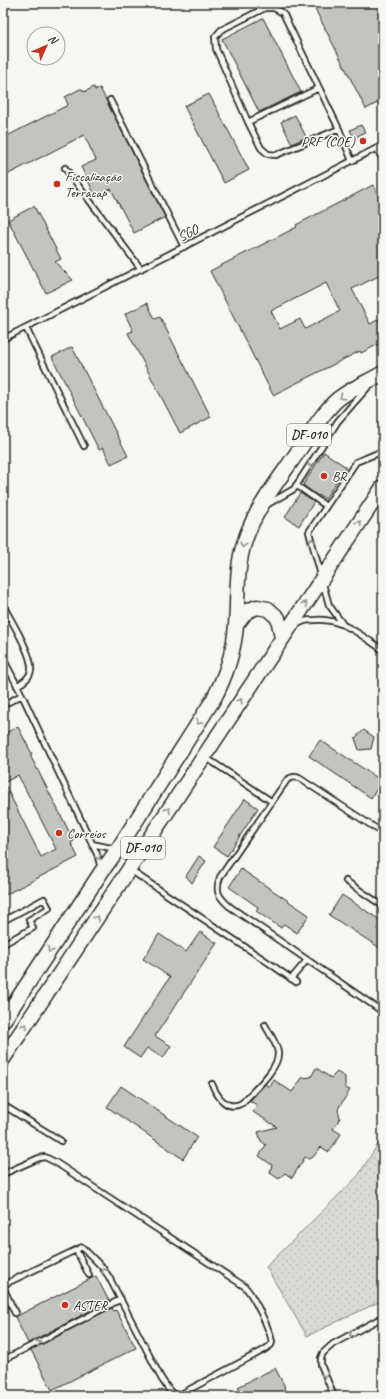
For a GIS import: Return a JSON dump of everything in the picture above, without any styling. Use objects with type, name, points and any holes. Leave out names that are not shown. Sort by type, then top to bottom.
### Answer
[{"type":"main road","name":"DF-010","points":[[3,1021],[118,849],[213,700],[223,681],[231,659],[236,625],[236,589],[240,556],[246,535],[258,509],[322,416],[338,400],[353,389],[379,376]]},
{"type":"main road","name":"DF-010","points":[[3,1059],[383,487]]},
{"type":"main road","points":[[236,625],[246,611],[257,607],[268,609],[278,618],[285,634]]},
{"type":"lane","points":[[339,129],[276,155],[268,154],[261,148],[248,122],[216,49],[216,37],[221,30],[265,8],[274,8],[283,14],[339,129],[352,161]]},
{"type":"lane","points":[[248,122],[319,88]]},
{"type":"lane","points":[[110,100],[184,247]]},
{"type":"lane","name":"SGO","points":[[3,339],[383,146]]},
{"type":"lane","points":[[377,149],[383,160]]},
{"type":"lane","points":[[64,168],[141,269]]},
{"type":"lane","points":[[26,328],[84,446]]},
{"type":"lane","points":[[258,509],[294,489],[338,421],[379,376]]},
{"type":"lane","points":[[383,451],[356,462],[309,532],[329,605],[342,623],[383,650]]},
{"type":"lane","points":[[296,485],[326,506]]},
{"type":"lane","points":[[3,605],[26,649],[31,662],[31,670],[28,677],[17,686]]},
{"type":"lane","points":[[285,634],[304,620],[324,619],[342,623]]},
{"type":"lane","points":[[3,658],[92,844],[102,871]]},
{"type":"lane","points":[[3,705],[22,695]]},
{"type":"lane","points":[[204,756],[271,801]]},
{"type":"lane","points":[[383,833],[295,776],[287,780],[271,801],[220,877],[217,884],[217,892],[229,906],[383,1012]]},
{"type":"lane","points":[[92,844],[118,849]]},
{"type":"lane","points":[[129,869],[269,962],[296,982]]},
{"type":"lane","points":[[346,881],[383,906]]},
{"type":"lane","points":[[3,920],[44,899],[49,908],[28,920],[33,928],[3,944]]},
{"type":"lane","points":[[291,979],[307,960]]},
{"type":"lane","points":[[212,1084],[220,1099],[230,1105],[236,1106],[242,1103],[273,1070],[277,1062],[278,1053],[275,1043],[265,1025]]},
{"type":"lane","points":[[3,1105],[61,1141]]},
{"type":"lane","points":[[3,1174],[39,1158],[45,1157],[55,1162],[244,1286],[249,1291],[261,1314],[272,1337],[272,1342],[264,1350],[179,1395],[174,1395],[161,1378],[121,1299],[102,1268],[82,1247],[3,1286],[15,1313]]},
{"type":"lane","points":[[76,1250],[89,1275]]},
{"type":"lane","points":[[3,1360],[121,1299]]},
{"type":"lane","points":[[328,1396],[334,1395],[321,1365],[323,1353],[333,1344],[383,1317]]},
{"type":"shaded area","points":[[383,1136],[383,1300],[307,1336],[266,1267],[358,1176]]},
{"type":"building","points":[[312,3],[383,3],[383,100],[366,109]]},
{"type":"building","points":[[263,18],[301,92],[259,112],[222,39]]},
{"type":"building","points":[[94,87],[95,90],[100,88],[165,217],[134,233],[111,189],[96,197],[81,167],[96,160],[84,135],[3,177],[3,138],[68,105],[65,97],[80,89],[84,92]]},
{"type":"building","points":[[209,94],[249,170],[224,183],[184,106]]},
{"type":"building","points":[[295,115],[306,137],[292,144],[281,122]]},
{"type":"building","points":[[361,125],[365,132],[354,138],[350,130]]},
{"type":"building","points":[[373,185],[383,205],[383,274],[352,289],[370,324],[383,317],[383,342],[361,353],[360,351],[273,395],[210,271],[297,227],[296,225]],"holes":[[[326,283],[340,311],[305,329],[300,319],[280,329],[271,311]]]},
{"type":"building","points":[[34,206],[61,259],[55,262],[73,280],[46,293],[8,220]]},
{"type":"building","points":[[147,303],[155,319],[160,317],[211,417],[180,433],[128,333],[133,331],[125,314]]},
{"type":"building","points":[[72,347],[128,456],[111,464],[103,448],[99,450],[52,357]]},
{"type":"building","name":"BR","points":[[324,452],[346,467],[325,499],[319,495],[318,496],[303,485]]},
{"type":"building","points":[[300,493],[314,502],[299,526],[285,517]]},
{"type":"building","points":[[18,727],[32,754],[30,755],[74,841],[71,843],[78,857],[3,896],[3,734]],"holes":[[[18,775],[56,849],[41,857],[4,783]]]},
{"type":"building","points":[[364,730],[374,737],[371,749],[359,750],[355,738]]},
{"type":"building","points":[[320,740],[382,781],[371,798],[309,756]]},
{"type":"building","points":[[245,799],[258,808],[227,856],[213,847]]},
{"type":"building","points":[[199,856],[206,861],[192,883],[186,876]]},
{"type":"building","points":[[241,869],[309,915],[297,933],[284,924],[281,928],[256,911],[258,907],[229,887]]},
{"type":"building","points":[[342,895],[383,922],[383,950],[329,915]]},
{"type":"building","points":[[200,932],[217,943],[155,1036],[171,1046],[163,1058],[147,1048],[140,1058],[124,1047],[170,977],[143,959],[159,934],[186,952]]},
{"type":"building","points":[[316,1068],[331,1078],[337,1072],[345,1077],[345,1088],[350,1090],[338,1109],[340,1118],[333,1129],[341,1134],[329,1152],[321,1147],[313,1157],[309,1159],[305,1157],[292,1178],[285,1173],[279,1179],[270,1173],[272,1165],[259,1156],[266,1145],[261,1141],[258,1132],[277,1127],[253,1112],[257,1105],[250,1101],[265,1084],[270,1087],[274,1080],[292,1092],[302,1078],[311,1077]]},
{"type":"building","points":[[121,1086],[197,1137],[183,1159],[107,1107]]},
{"type":"building","points":[[96,1276],[109,1301],[28,1343],[15,1317]]},
{"type":"building","points":[[112,1308],[114,1311],[116,1310],[136,1348],[52,1390],[31,1350]]},
{"type":"building","points":[[275,1368],[284,1385],[286,1396],[242,1396],[238,1387]]},
{"type":"place","name":"PRF (COE)","points":[[363,141]]},
{"type":"place","name":"Fiscalização Terracap","points":[[57,184]]},
{"type":"place","name":"BR","points":[[324,476]]},
{"type":"place","name":"Correios","points":[[59,833]]},
{"type":"place","name":"ASTER","points":[[65,1305]]}]
